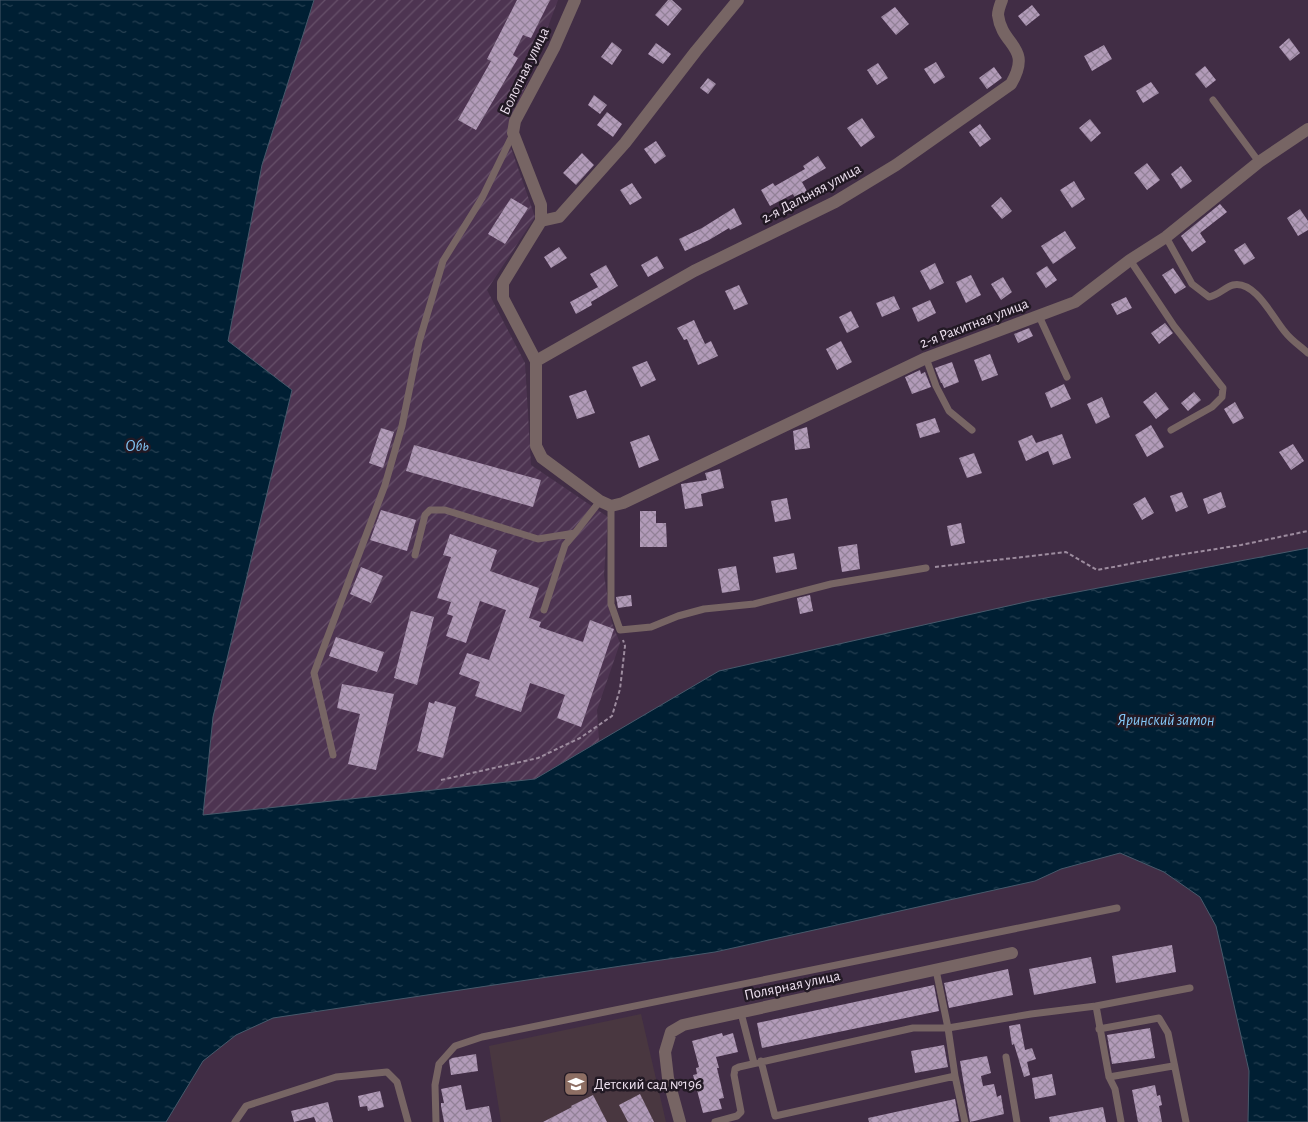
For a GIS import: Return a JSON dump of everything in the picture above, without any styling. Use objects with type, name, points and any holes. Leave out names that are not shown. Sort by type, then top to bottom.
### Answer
[{"type":"street","name":"Болотная улица","points":[[541,221],[541,205],[513,134],[515,121],[554,48],[575,0]]},
{"type":"street","points":[[611,503],[542,458],[536,446],[536,361],[503,298],[503,283],[541,221],[559,216],[625,143],[738,0]]},
{"type":"street","name":"2-я Дальняя улица","points":[[536,361],[694,271],[836,202],[896,165],[1011,84],[1020,64],[1018,52],[1002,30],[998,14],[1002,0]]},
{"type":"street","name":"2-я Ракитная улица","points":[[611,503],[926,358],[1075,302],[1130,260],[1166,237],[1259,162],[1308,129]]},
{"type":"street","name":"Полярная улица","points":[[680,1122],[668,1078],[665,1052],[671,1032],[684,1025],[1012,953]]},
{"type":"lane","points":[[1213,100],[1259,162]]},
{"type":"lane","points":[[333,755],[314,673],[385,485],[402,426],[419,342],[443,261],[482,198],[513,134]]},
{"type":"lane","points":[[1166,237],[1192,284],[1209,297],[1218,295],[1232,285],[1242,285],[1253,290],[1286,333],[1308,353]]},
{"type":"lane","points":[[1130,260],[1174,326],[1223,388],[1222,396],[1212,407],[1172,430]]},
{"type":"lane","points":[[1039,316],[1067,377]]},
{"type":"lane","points":[[926,358],[936,386],[949,411],[972,430]]},
{"type":"lane","points":[[544,610],[565,545],[575,533],[611,503]]},
{"type":"lane","points":[[611,503],[611,604],[620,630],[650,627],[678,616],[704,610],[754,604],[832,584],[926,568]]},
{"type":"lane","points":[[415,555],[425,515],[430,510],[445,510],[538,539],[575,533]]},
{"type":"lane","points":[[436,1122],[435,1085],[439,1064],[455,1046],[482,1037],[1116,908]]},
{"type":"lane","points":[[936,970],[965,1122]]},
{"type":"lane","points":[[715,1122],[737,1116],[741,1112],[734,1075],[735,1069],[739,1067],[913,1028],[948,1028],[1030,1014],[1096,1006],[1190,988]]},
{"type":"lane","points":[[1096,1006],[1109,1077],[1114,1090],[1120,1122]]},
{"type":"lane","points":[[741,1013],[754,1063]]},
{"type":"lane","points":[[1099,1028],[1159,1018],[1168,1033],[1173,1066],[1186,1122]]},
{"type":"lane","points":[[1006,1057],[1018,1122]]},
{"type":"lane","points":[[762,1061],[775,1116],[955,1076]]},
{"type":"lane","points":[[1109,1077],[1173,1066]]},
{"type":"lane","points":[[235,1122],[246,1106],[336,1077],[387,1072],[397,1082],[408,1122]]},
{"type":"path","points":[[926,568],[1066,552],[1096,570],[1241,545],[1308,531]]},
{"type":"path","points":[[441,780],[538,758],[580,738],[612,716],[620,689],[625,646],[620,630]]},
{"type":"shaded area","points":[[314,0],[558,0],[507,136],[535,217],[487,290],[525,363],[531,465],[608,517],[604,575],[612,623],[620,643],[597,710],[599,741],[535,779],[203,815],[213,717],[228,342],[262,165]]},
{"type":"shaded area","name":"Детский сад №196","points":[[641,1014],[666,1122],[501,1122],[489,1046]]},
{"type":"water","points":[[0,0],[314,0],[262,165],[228,341],[292,390],[213,717],[203,815],[535,779],[719,671],[1030,601],[1308,548],[1308,1122],[1248,1122],[1249,1071],[1216,926],[1200,897],[1164,872],[1120,853],[1061,869],[1035,881],[715,952],[273,1018],[236,1035],[203,1061],[166,1122],[0,1122]]},
{"type":"building","points":[[517,0],[550,0],[531,38],[523,35],[513,55],[518,58],[476,130],[458,120],[491,61],[487,59]]},
{"type":"building","points":[[668,0],[672,0],[682,9],[668,26],[655,15]]},
{"type":"building","points":[[1032,5],[1040,15],[1026,26],[1018,16]]},
{"type":"building","points":[[895,7],[909,24],[896,35],[881,17]]},
{"type":"building","points":[[1289,38],[1300,53],[1290,61],[1279,47]]},
{"type":"building","points":[[612,42],[622,50],[612,65],[601,57]]},
{"type":"building","points":[[656,43],[671,54],[663,64],[648,54]]},
{"type":"building","points":[[1104,45],[1112,59],[1092,71],[1084,56]]},
{"type":"building","points":[[936,62],[945,77],[934,84],[924,69]]},
{"type":"building","points":[[878,63],[888,78],[877,85],[867,70]]},
{"type":"building","points":[[1205,66],[1216,80],[1206,88],[1195,74]]},
{"type":"building","points":[[994,67],[1002,78],[987,89],[979,78]]},
{"type":"building","points":[[708,78],[716,84],[708,94],[700,88]]},
{"type":"building","points":[[1151,82],[1159,93],[1143,103],[1136,91]]},
{"type":"building","points":[[594,95],[607,105],[600,114],[588,105]]},
{"type":"building","points":[[607,112],[622,124],[613,137],[597,125]]},
{"type":"building","points":[[862,118],[875,137],[861,147],[847,128]]},
{"type":"building","points":[[1090,119],[1101,133],[1091,142],[1079,128]]},
{"type":"building","points":[[980,124],[991,139],[980,147],[969,132]]},
{"type":"building","points":[[656,141],[666,156],[655,164],[644,149]]},
{"type":"building","points":[[582,153],[594,165],[576,185],[563,173]]},
{"type":"building","points":[[818,156],[826,168],[802,182],[808,193],[796,200],[793,194],[770,206],[761,190],[773,183],[775,186],[805,169],[803,166]]},
{"type":"building","points":[[1147,163],[1160,180],[1147,190],[1134,173]]},
{"type":"building","points":[[1181,166],[1192,181],[1181,189],[1171,174]]},
{"type":"building","points":[[1074,181],[1085,199],[1072,208],[1060,190]]},
{"type":"building","points":[[632,183],[642,198],[630,205],[620,190]]},
{"type":"building","points":[[1001,197],[1012,211],[1002,219],[991,206]]},
{"type":"building","points":[[511,198],[528,208],[505,244],[488,234]]},
{"type":"building","points":[[1220,204],[1227,212],[1200,233],[1206,242],[1192,252],[1181,236]]},
{"type":"building","points":[[734,208],[742,224],[730,230],[729,228],[685,251],[679,239],[702,228]]},
{"type":"building","points":[[1300,209],[1308,221],[1308,230],[1298,236],[1287,218]]},
{"type":"building","points":[[1065,231],[1076,248],[1053,264],[1041,246]]},
{"type":"building","points":[[1245,243],[1255,258],[1244,265],[1234,250]]},
{"type":"building","points":[[559,247],[567,258],[551,268],[544,257]]},
{"type":"building","points":[[657,256],[664,268],[648,277],[641,265]]},
{"type":"building","points":[[935,263],[944,283],[930,290],[920,271]]},
{"type":"building","points":[[606,265],[618,286],[591,302],[592,305],[576,314],[570,302],[598,287],[590,274]]},
{"type":"building","points":[[1047,266],[1057,280],[1046,288],[1036,273]]},
{"type":"building","points":[[1173,268],[1186,287],[1175,294],[1162,275]]},
{"type":"building","points":[[971,275],[981,295],[966,303],[956,282]]},
{"type":"building","points":[[1003,277],[1012,292],[1001,300],[991,284]]},
{"type":"building","points":[[739,285],[748,304],[734,310],[725,291]]},
{"type":"building","points":[[894,296],[900,309],[882,317],[876,303]]},
{"type":"building","points":[[1126,297],[1132,308],[1117,315],[1111,304]]},
{"type":"building","points":[[930,300],[936,313],[918,322],[912,308]]},
{"type":"building","points":[[851,311],[859,327],[847,333],[839,317]]},
{"type":"building","points":[[694,320],[705,344],[711,341],[718,356],[698,365],[687,339],[684,340],[677,328]]},
{"type":"building","points":[[1165,323],[1173,333],[1159,344],[1151,333]]},
{"type":"building","points":[[1029,328],[1033,336],[1018,343],[1014,334]]},
{"type":"building","points":[[841,341],[852,362],[837,370],[826,349]]},
{"type":"building","points":[[990,354],[998,375],[982,381],[974,360]]},
{"type":"building","points":[[647,361],[656,380],[641,387],[632,367]]},
{"type":"building","points":[[952,362],[959,382],[944,388],[935,368]]},
{"type":"building","points":[[920,370],[921,374],[925,372],[931,387],[912,394],[905,377]]},
{"type":"building","points":[[1064,384],[1071,399],[1051,408],[1045,393]]},
{"type":"building","points":[[586,390],[595,413],[577,419],[569,396]]},
{"type":"building","points":[[1156,392],[1169,409],[1156,419],[1143,402]]},
{"type":"building","points":[[1194,392],[1201,400],[1188,411],[1181,403]]},
{"type":"building","points":[[1102,397],[1110,417],[1096,424],[1087,404]]},
{"type":"building","points":[[1235,402],[1244,418],[1233,424],[1224,409]]},
{"type":"building","points":[[935,418],[940,432],[920,438],[916,424]]},
{"type":"building","points":[[1151,425],[1164,447],[1147,457],[1135,435]]},
{"type":"building","points":[[807,427],[810,448],[795,450],[793,431]]},
{"type":"building","points":[[381,428],[394,432],[383,468],[369,463]]},
{"type":"building","points":[[1062,434],[1071,458],[1053,465],[1048,451],[1026,461],[1018,441],[1032,435],[1036,443]]},
{"type":"building","points":[[649,435],[659,460],[639,468],[630,442]]},
{"type":"building","points":[[1293,444],[1304,461],[1291,470],[1279,452]]},
{"type":"building","points":[[414,445],[541,480],[533,507],[406,471]]},
{"type":"building","points":[[974,453],[982,473],[967,478],[959,458]]},
{"type":"building","points":[[720,469],[724,488],[701,494],[703,506],[685,509],[681,484],[707,480],[705,473]]},
{"type":"building","points":[[1182,492],[1188,507],[1176,512],[1170,496]]},
{"type":"building","points":[[1221,492],[1226,507],[1208,514],[1203,499]]},
{"type":"building","points":[[1145,497],[1154,513],[1142,520],[1133,504]]},
{"type":"building","points":[[787,498],[791,519],[775,522],[771,501]]},
{"type":"building","points":[[381,510],[416,520],[407,551],[370,540]]},
{"type":"building","points":[[640,511],[656,511],[656,523],[666,523],[667,547],[640,547]]},
{"type":"building","points":[[961,523],[965,543],[951,546],[947,526]]},
{"type":"building","points":[[450,534],[497,550],[490,571],[539,588],[529,618],[541,622],[539,627],[583,642],[590,620],[614,629],[581,727],[557,718],[565,695],[530,683],[521,712],[475,696],[480,682],[459,674],[467,653],[489,660],[506,610],[480,601],[466,643],[446,636],[453,616],[447,614],[451,602],[437,598],[451,557],[443,555]]},
{"type":"building","points":[[857,544],[860,569],[842,572],[838,547]]},
{"type":"building","points":[[794,553],[797,569],[776,573],[773,557]]},
{"type":"building","points":[[736,566],[740,590],[722,593],[718,569]]},
{"type":"building","points":[[361,567],[383,576],[371,603],[350,594]]},
{"type":"building","points":[[631,595],[632,606],[618,608],[616,597]]},
{"type":"building","points":[[810,595],[813,611],[800,614],[797,598]]},
{"type":"building","points":[[411,611],[434,617],[417,685],[394,678]]},
{"type":"building","points":[[336,637],[384,652],[377,672],[329,656]]},
{"type":"building","points":[[342,684],[394,694],[376,770],[348,764],[360,714],[337,708]]},
{"type":"building","points":[[435,701],[456,707],[443,758],[417,751],[429,702],[434,704]]},
{"type":"building","points":[[1172,945],[1176,972],[1116,983],[1112,956]]},
{"type":"building","points":[[1091,957],[1096,983],[1034,995],[1029,969]]},
{"type":"building","points":[[1008,969],[1013,995],[949,1008],[944,983]]},
{"type":"building","points":[[934,985],[939,1011],[762,1048],[757,1023]]},
{"type":"building","points":[[1020,1024],[1025,1050],[1032,1048],[1036,1059],[1027,1062],[1030,1075],[1024,1077],[1014,1044],[1012,1045],[1009,1026]]},
{"type":"building","points":[[1150,1028],[1155,1058],[1112,1064],[1107,1035]]},
{"type":"building","points":[[722,1033],[723,1036],[733,1033],[738,1052],[716,1057],[724,1098],[719,1099],[722,1109],[703,1113],[693,1075],[697,1074],[696,1068],[699,1067],[692,1041]]},
{"type":"building","points":[[944,1045],[948,1067],[915,1073],[911,1051]]},
{"type":"building","points":[[476,1054],[478,1071],[451,1075],[449,1060]]},
{"type":"building","points":[[987,1056],[991,1073],[981,1076],[983,1086],[994,1084],[997,1097],[1001,1095],[1004,1114],[970,1122],[960,1061]]},
{"type":"building","points":[[1052,1074],[1056,1095],[1035,1099],[1032,1078]]},
{"type":"building","points":[[461,1085],[466,1110],[489,1106],[492,1122],[444,1122],[441,1103],[444,1103],[441,1089]]},
{"type":"building","points":[[1155,1085],[1157,1096],[1160,1095],[1162,1105],[1159,1106],[1162,1122],[1138,1122],[1132,1090]]},
{"type":"building","points":[[380,1091],[384,1107],[368,1111],[367,1106],[360,1107],[358,1096]]},
{"type":"building","points":[[640,1094],[654,1122],[628,1122],[619,1105]]},
{"type":"building","points":[[593,1095],[607,1122],[543,1122],[571,1106]]},
{"type":"building","points":[[955,1099],[959,1121],[869,1122],[868,1118]]},
{"type":"building","points":[[328,1102],[333,1122],[316,1122],[314,1117],[294,1122],[291,1111]]},
{"type":"building","points":[[1103,1107],[1106,1122],[1050,1122],[1049,1117]]},
{"type":"place","name":"Детский сад №196","points":[[576,1084]]},
{"type":"water label","name":"Обь","points":[[137,445]]},
{"type":"water label","name":"Яринский затон","points":[[1166,719]]}]
